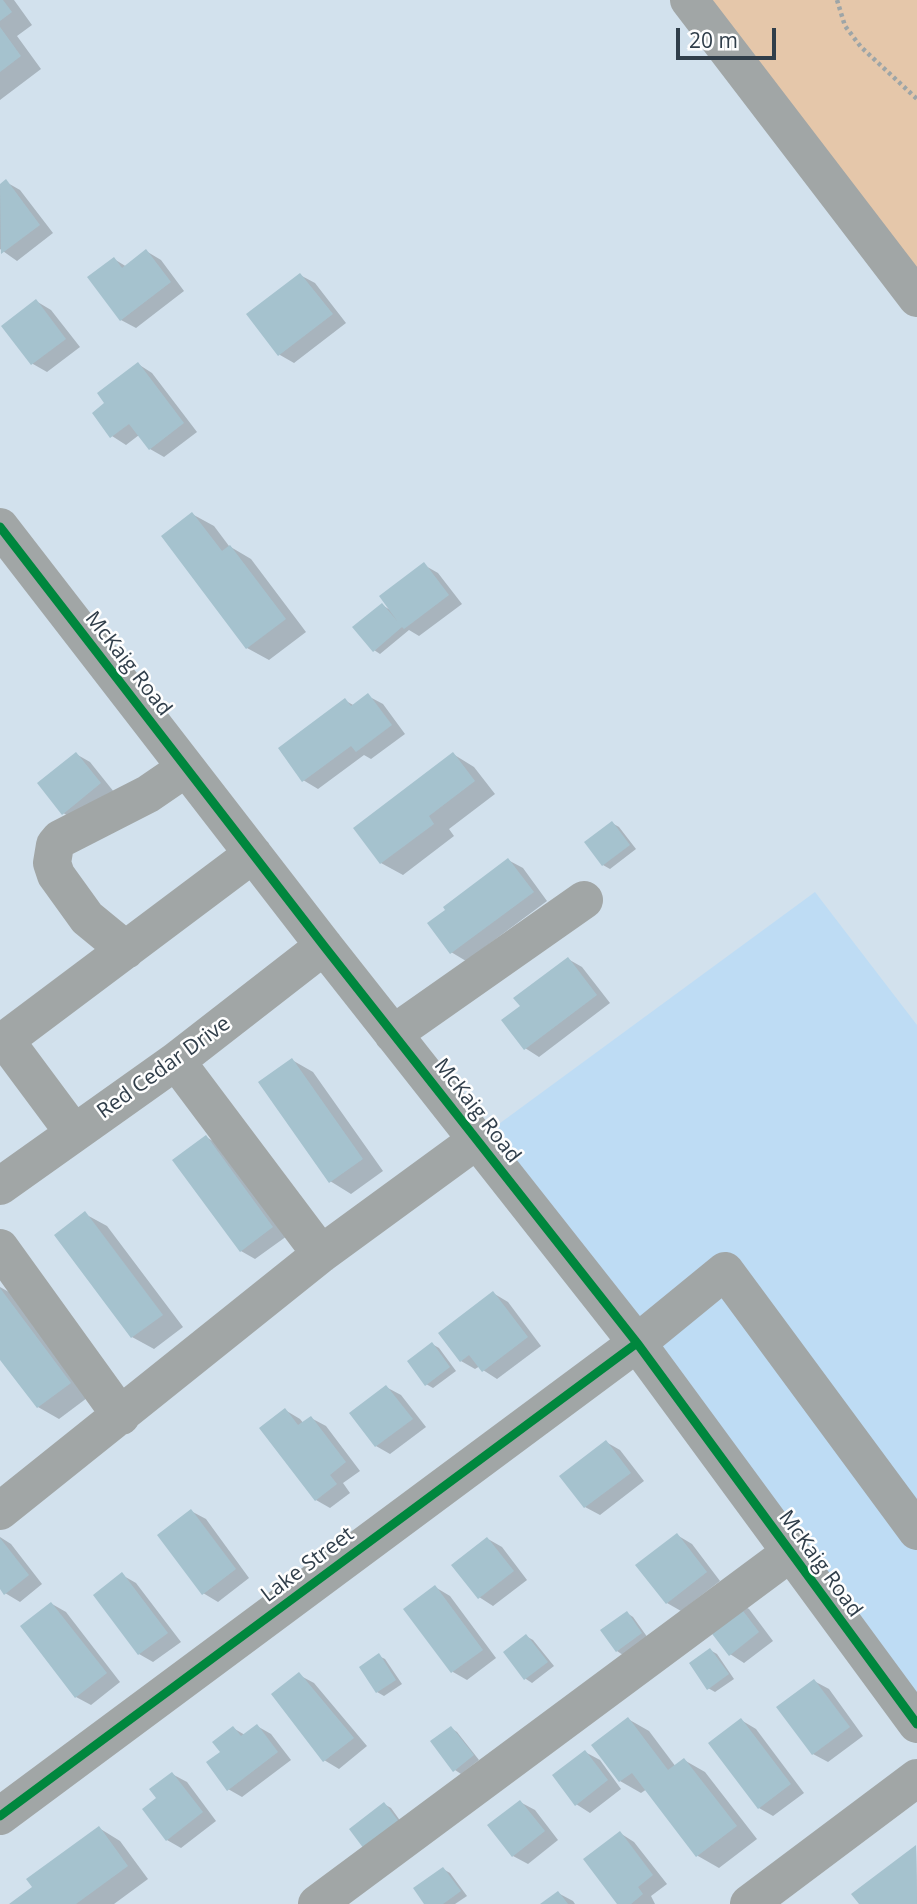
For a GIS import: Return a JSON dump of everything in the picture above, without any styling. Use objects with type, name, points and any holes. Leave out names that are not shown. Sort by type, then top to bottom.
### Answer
[{"type":"street","points":[[689,0],[917,298]]},
{"type":"street","name":"McKaig Road","points":[[0,527],[324,946],[637,1343],[917,1724]]},
{"type":"street","points":[[126,950],[87,918],[56,875],[52,863],[55,845],[61,839],[148,794],[186,768]]},
{"type":"street","points":[[74,1133],[5,1040],[253,854]]},
{"type":"street","points":[[393,1034],[584,900]]},
{"type":"street","name":"Red Cedar Drive","points":[[0,1186],[177,1061],[324,946]]},
{"type":"street","points":[[177,1061],[321,1254]]},
{"type":"street","points":[[0,1511],[321,1254],[477,1140]]},
{"type":"street","points":[[0,1248],[121,1416]]},
{"type":"street","name":"Lake Street","points":[[0,1816],[637,1343],[725,1271],[917,1531]]},
{"type":"street","points":[[317,1904],[790,1553]]},
{"type":"street","points":[[749,1904],[917,1778]]},
{"type":"path","points":[[837,0],[845,26],[853,36],[917,99]]},
{"type":"shaded area","points":[[701,0],[917,0],[917,279]]},
{"type":"shaded area","points":[[815,892],[917,1025],[917,1724],[477,1140]]},
{"type":"building","points":[[0,0],[3,0],[12,12],[0,21]]},
{"type":"building","points":[[0,27],[21,56],[0,72]]},
{"type":"building","points":[[6,179],[40,225],[1,254],[0,184]]},
{"type":"building","points":[[146,249],[171,282],[120,321],[87,277],[114,257],[122,268]]},
{"type":"building","points":[[300,273],[333,314],[278,356],[246,314]]},
{"type":"building","points":[[36,299],[66,339],[31,365],[1,326]]},
{"type":"building","points":[[138,362],[184,423],[149,450],[129,424],[110,438],[92,413],[104,403],[97,393]]},
{"type":"building","points":[[192,512],[222,551],[230,545],[286,619],[246,649],[161,536]]},
{"type":"building","points":[[424,562],[449,595],[404,629],[402,627],[373,652],[352,627],[382,603],[398,622],[379,596]]},
{"type":"building","points":[[368,693],[392,725],[356,752],[351,746],[302,782],[278,748],[345,698],[351,706]]},
{"type":"building","points":[[76,752],[101,783],[62,815],[37,783]]},
{"type":"building","points":[[453,752],[475,781],[429,816],[434,824],[380,864],[353,828]]},
{"type":"building","points":[[612,821],[630,845],[602,866],[584,842]]},
{"type":"building","points":[[508,858],[534,892],[450,954],[427,923],[445,910],[443,907]]},
{"type":"building","points":[[568,957],[597,995],[524,1050],[501,1020],[520,1006],[513,998]]},
{"type":"building","points":[[292,1058],[363,1159],[329,1183],[258,1082]]},
{"type":"building","points":[[206,1135],[273,1227],[240,1252],[172,1160]]},
{"type":"building","points":[[85,1211],[163,1315],[131,1338],[54,1235]]},
{"type":"building","points":[[0,1288],[71,1383],[37,1408],[0,1360]]},
{"type":"building","points":[[493,1291],[528,1337],[482,1372],[469,1355],[460,1362],[438,1333]]},
{"type":"building","points":[[432,1342],[450,1367],[425,1386],[407,1361]]},
{"type":"building","points":[[386,1385],[413,1419],[375,1447],[349,1413]]},
{"type":"building","points":[[285,1408],[298,1425],[311,1416],[346,1462],[330,1475],[337,1484],[315,1501],[259,1428]]},
{"type":"building","points":[[606,1440],[631,1473],[584,1508],[559,1476]]},
{"type":"building","points":[[191,1509],[236,1569],[202,1595],[157,1535]]},
{"type":"building","points":[[677,1533],[707,1572],[666,1604],[635,1565]]},
{"type":"building","points":[[487,1537],[514,1571],[478,1599],[451,1565]]},
{"type":"building","points":[[0,1538],[29,1575],[4,1595],[0,1589]]},
{"type":"building","points":[[122,1572],[168,1633],[138,1655],[93,1595]]},
{"type":"building","points":[[435,1585],[483,1650],[451,1673],[403,1609]]},
{"type":"building","points":[[734,1599],[759,1632],[729,1656],[703,1622]]},
{"type":"building","points":[[51,1602],[107,1673],[75,1698],[20,1626]]},
{"type":"building","points":[[627,1611],[642,1633],[616,1652],[600,1630]]},
{"type":"building","points":[[526,1634],[548,1662],[524,1680],[503,1652]]},
{"type":"building","points":[[710,1648],[729,1674],[707,1690],[689,1663]]},
{"type":"building","points":[[379,1653],[396,1680],[376,1693],[359,1667]]},
{"type":"building","points":[[299,1672],[354,1738],[323,1762],[271,1694]]},
{"type":"building","points":[[814,1679],[850,1727],[812,1755],[776,1707]]},
{"type":"building","points":[[628,1717],[668,1770],[684,1758],[737,1826],[696,1857],[632,1773],[619,1782],[591,1745]]},
{"type":"building","points":[[741,1718],[791,1784],[758,1809],[708,1743]]},
{"type":"building","points":[[257,1724],[278,1752],[227,1791],[206,1762],[220,1752],[212,1742],[233,1726],[241,1736]]},
{"type":"building","points":[[451,1726],[474,1755],[453,1772],[430,1741]]},
{"type":"building","points":[[585,1750],[608,1780],[575,1806],[552,1775]]},
{"type":"building","points":[[172,1772],[203,1812],[166,1841],[142,1809],[156,1798],[149,1789]]},
{"type":"building","points":[[520,1800],[545,1831],[512,1857],[487,1825]]},
{"type":"building","points":[[384,1802],[399,1822],[364,1849],[349,1829]]},
{"type":"building","points":[[99,1826],[128,1866],[76,1904],[9,1904],[32,1887],[26,1879]]},
{"type":"building","points":[[620,1831],[653,1875],[638,1887],[643,1894],[631,1904],[617,1904],[583,1859]]},
{"type":"building","points":[[916,1845],[917,1904],[859,1904],[851,1894]]},
{"type":"building","points":[[443,1867],[461,1891],[443,1904],[424,1904],[413,1888]]},
{"type":"building","points":[[558,1891],[568,1904],[540,1904]]},
{"type":"cycle path","points":[[0,527],[324,946],[637,1343],[917,1724]]},
{"type":"cycle path","points":[[0,1816],[637,1343]]}]
